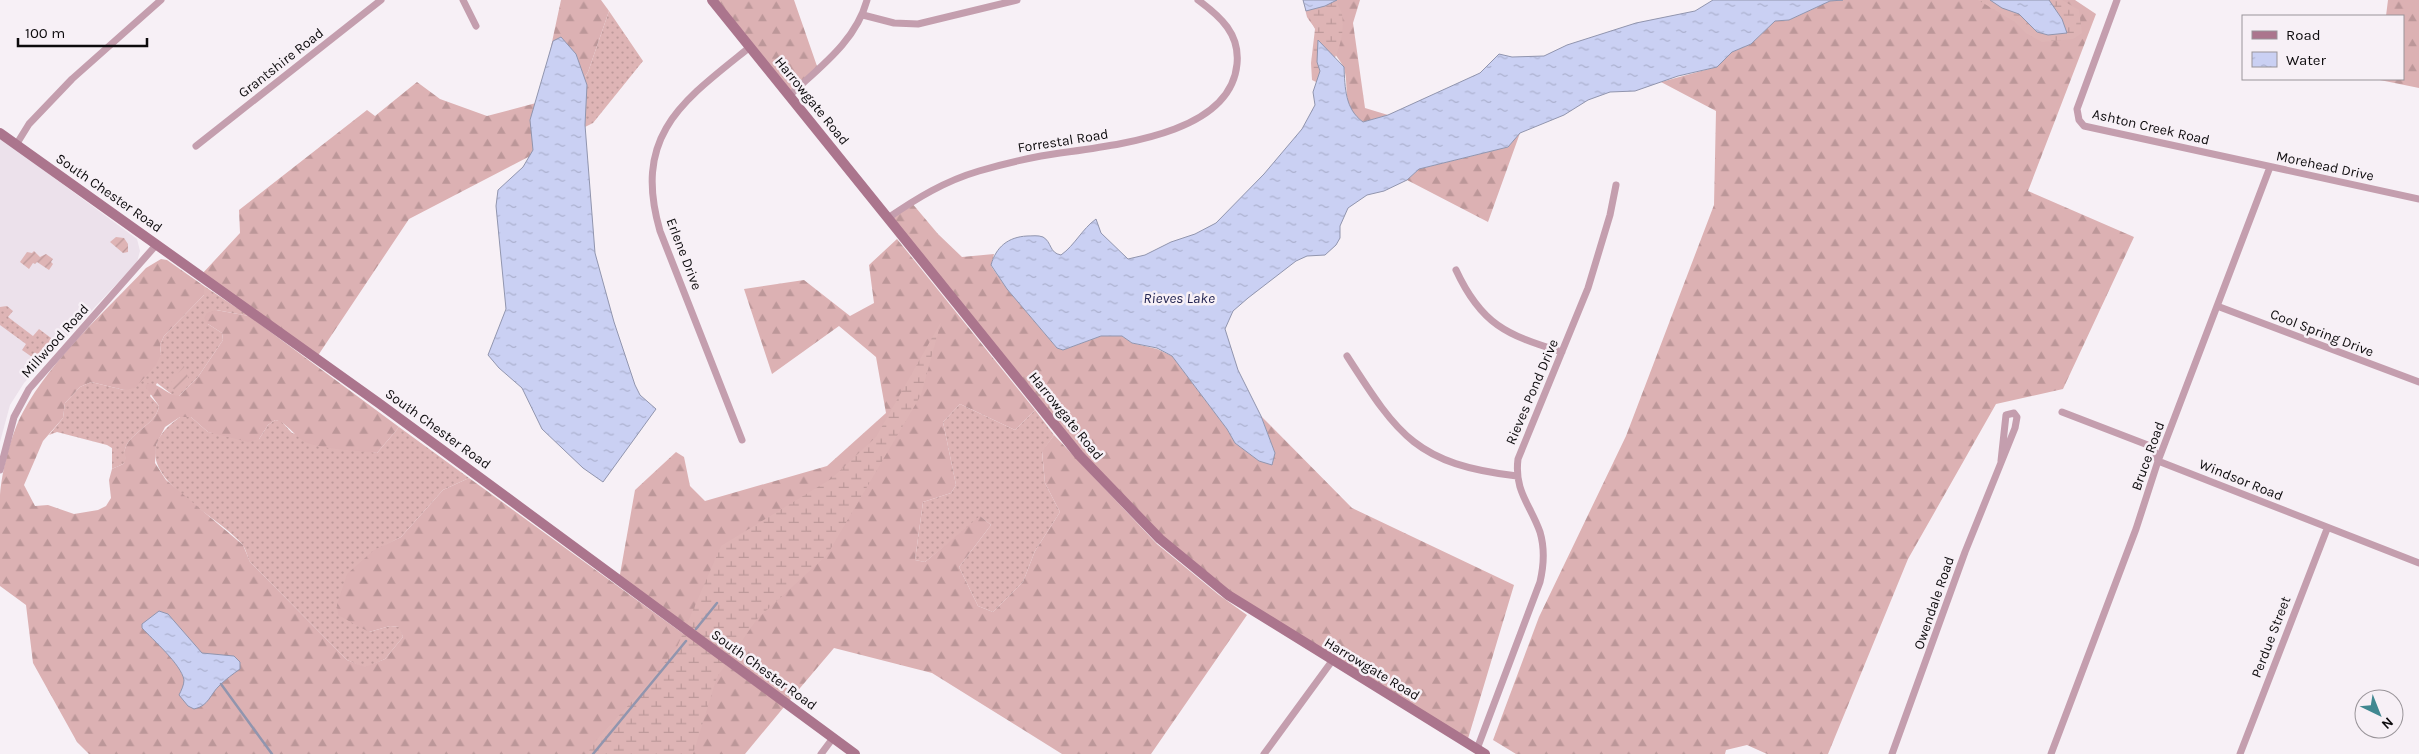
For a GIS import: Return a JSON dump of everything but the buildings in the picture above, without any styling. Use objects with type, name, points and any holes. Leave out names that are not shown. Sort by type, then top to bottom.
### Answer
[{"type":"main road","name":"Harrowgate Road","points":[[712,0],[1079,455],[1146,526],[1190,566],[1228,595],[1332,661],[1481,751]]},
{"type":"main road","name":"South Chester Road","points":[[0,133],[380,404],[666,617],[855,754]]},
{"type":"street","points":[[16,145],[29,124],[72,79],[161,0]]},
{"type":"street","name":"Grantshire Road","points":[[196,146],[381,0]]},
{"type":"street","points":[[463,0],[476,26]]},
{"type":"street","points":[[790,95],[842,46],[863,15],[867,0]]},
{"type":"street","points":[[863,15],[894,24],[918,24],[1017,0]]},
{"type":"street","name":"Forrestal Road","points":[[888,218],[921,195],[957,178],[1023,160],[1117,145],[1192,121],[1214,109],[1222,101],[1233,81],[1236,70],[1237,50],[1230,30],[1218,15],[1198,0]]},
{"type":"street","name":"Ashton Creek Road","points":[[2117,0],[2077,109],[2079,120],[2088,128],[2226,157]]},
{"type":"street","name":"Erlene Drive","points":[[742,440],[660,231],[654,206],[652,180],[660,141],[676,112],[698,88],[750,47]]},
{"type":"street","name":"Morehead Drive","points":[[2226,157],[2419,199]]},
{"type":"street","name":"Bruce Road","points":[[2052,754],[2136,529],[2158,461],[2270,167]]},
{"type":"street","name":"Rieves Pond Drive","points":[[1481,751],[1543,569],[1542,543],[1539,531],[1521,495],[1517,476],[1521,449],[1588,288],[1610,215],[1616,185]]},
{"type":"street","name":"Millwood Road","points":[[0,470],[14,417],[29,389],[157,244]]},
{"type":"street","points":[[1456,270],[1474,304],[1494,324],[1511,334],[1562,352]]},
{"type":"street","name":"Cool Spring Drive","points":[[2217,306],[2419,382]]},
{"type":"street","points":[[1348,356],[1394,425],[1418,446],[1455,464],[1517,476]]},
{"type":"street","name":"Windsor Road","points":[[2062,412],[2153,447],[2158,461],[2419,563]]},
{"type":"street","name":"Owendale Road","points":[[1892,754],[1934,643],[1948,596],[2017,421],[2014,413],[2006,415],[2001,461]]},
{"type":"street","name":"Perdue Street","points":[[2240,754],[2327,528]]},
{"type":"street","points":[[1264,754],[1332,661]]},
{"type":"street","points":[[821,754],[833,738]]},
{"type":"shaded area","points":[[0,138],[137,239],[140,251],[137,262],[24,383],[10,405],[0,442]]},
{"type":"green space","points":[[561,0],[601,0],[609,11],[588,72],[536,153],[409,219],[317,357],[202,274],[240,233],[239,210],[367,110],[375,116],[417,82],[440,99],[487,116],[536,103],[549,56]]},
{"type":"green space","points":[[712,0],[794,0],[818,69],[790,95]]},
{"type":"green space","points":[[1318,0],[1337,0],[1343,24],[1338,51],[1320,84],[1312,80],[1311,63],[1315,29],[1305,9]]},
{"type":"green space","points":[[1337,0],[1360,0],[1353,23],[1365,108],[1388,115],[1363,122],[1351,109],[1348,103],[1344,68],[1307,17],[1305,9]]},
{"type":"green space","points":[[1978,0],[2062,0],[2079,10],[2082,33],[2073,39],[2042,42],[2026,33],[2015,22]]},
{"type":"green space","points":[[2075,0],[2096,14],[2028,191],[2134,237],[2063,389],[1996,404],[1908,559],[1828,754],[1767,754],[1747,745],[1726,750],[1725,754],[1516,754],[1493,740],[1539,617],[1626,436],[1714,205],[1716,111],[1661,82],[1716,67],[1732,52],[1751,44],[1775,21],[1789,20],[1830,1]]},
{"type":"green space","points":[[2388,0],[2419,0],[2419,88],[2380,80],[2404,80],[2404,15],[2386,15]]},
{"type":"green space","points":[[609,11],[643,61],[593,123],[571,134],[575,93],[588,72]]},
{"type":"green space","points":[[1520,133],[1488,222],[1407,180],[1419,169],[1508,147]]},
{"type":"green space","points":[[911,202],[938,234],[962,257],[994,254],[991,266],[1007,289],[1057,348],[1063,350],[1101,336],[1122,336],[1132,343],[1157,349],[1172,356],[1227,429],[1235,443],[1259,461],[1272,464],[1275,453],[1261,416],[1352,508],[1514,585],[1467,742],[1228,595],[1105,484],[888,218]]},
{"type":"green space","points":[[116,237],[124,238],[128,244],[128,252],[123,253],[110,242]]},
{"type":"green space","points":[[897,239],[1035,410],[1015,430],[960,404],[943,422],[956,485],[951,493],[923,502],[915,560],[925,562],[980,516],[991,525],[959,567],[978,606],[993,612],[1023,582],[1035,551],[1060,512],[1045,483],[1042,451],[1054,435],[1157,544],[1219,595],[1247,615],[1151,754],[1062,754],[932,673],[834,648],[789,701],[619,580],[635,490],[676,452],[684,457],[690,486],[705,501],[827,466],[886,413],[876,357],[839,326],[772,374],[744,289],[804,280],[850,316],[874,303],[869,265]]},
{"type":"green space","points":[[34,251],[40,257],[46,254],[53,259],[51,262],[53,264],[49,270],[37,262],[33,263],[29,269],[20,262],[27,252],[32,253]]},
{"type":"green space","points":[[161,259],[167,260],[204,286],[204,295],[164,336],[160,345],[161,354],[156,365],[135,388],[124,390],[91,382],[80,387],[65,403],[63,418],[43,441],[24,485],[35,506],[48,505],[74,514],[98,510],[106,506],[111,498],[109,480],[112,469],[124,463],[125,449],[128,443],[157,413],[159,406],[145,386],[148,383],[156,385],[171,394],[179,396],[198,377],[223,340],[222,333],[208,324],[204,318],[207,313],[216,310],[249,316],[399,427],[377,453],[335,449],[310,444],[300,439],[280,421],[275,420],[268,425],[259,439],[248,442],[208,432],[191,417],[180,417],[165,427],[156,445],[155,463],[166,480],[243,545],[250,562],[347,660],[365,667],[385,659],[403,637],[399,627],[390,626],[369,632],[338,615],[337,605],[347,574],[374,550],[401,537],[443,490],[469,478],[784,707],[745,754],[89,754],[77,742],[33,663],[26,605],[0,586],[1,485],[8,452],[15,431],[23,412],[35,392],[80,336],[146,268]]},
{"type":"green space","points":[[204,286],[249,316],[216,310],[208,324],[222,333],[223,340],[198,377],[179,396],[174,396],[157,383],[150,396],[159,406],[157,413],[149,423],[132,437],[125,449],[126,459],[122,465],[112,469],[112,448],[107,445],[57,432],[49,435],[63,418],[65,403],[80,387],[91,382],[124,390],[161,354],[160,345],[164,336],[204,295]]},
{"type":"green space","points":[[7,306],[13,311],[8,317],[33,336],[39,329],[59,344],[42,364],[22,350],[26,344],[0,325],[0,307]]},
{"type":"green space","points":[[941,322],[921,395],[827,555],[757,619],[717,677],[693,754],[588,754],[591,746],[646,686],[677,647],[721,546],[831,479],[876,437]]},
{"type":"green space","points":[[184,366],[189,380],[178,393],[169,385]]},
{"type":"green space","points":[[960,404],[1015,430],[1035,410],[1054,435],[1042,452],[1045,483],[1060,512],[1035,551],[1023,582],[993,612],[978,606],[959,567],[991,525],[981,517],[925,562],[915,560],[923,502],[951,493],[956,485],[943,422]]},
{"type":"green space","points":[[180,417],[191,417],[208,432],[259,439],[268,425],[275,420],[281,421],[292,433],[377,453],[399,427],[469,478],[443,490],[401,537],[374,551],[369,632],[390,626],[400,627],[403,637],[385,659],[365,668],[347,660],[250,562],[242,544],[173,486],[160,470],[155,453],[161,435]]},
{"type":"water","points":[[1303,0],[1337,0],[1325,6],[1306,11]]},
{"type":"water","name":"Rieves Lake","points":[[1713,0],[1843,0],[1830,1],[1789,20],[1775,21],[1751,44],[1732,52],[1717,67],[1678,76],[1635,91],[1610,92],[1588,100],[1564,115],[1520,133],[1508,147],[1419,169],[1407,180],[1384,191],[1367,195],[1348,208],[1340,226],[1340,238],[1336,245],[1325,255],[1307,256],[1296,261],[1233,311],[1225,329],[1238,370],[1261,416],[1275,453],[1272,465],[1259,461],[1235,443],[1227,429],[1172,356],[1157,348],[1132,343],[1122,336],[1101,336],[1063,350],[1057,348],[1007,289],[991,265],[996,253],[1004,244],[1020,237],[1043,237],[1054,252],[1061,255],[1096,219],[1101,233],[1128,259],[1145,255],[1216,223],[1264,174],[1302,129],[1315,105],[1313,92],[1320,71],[1317,62],[1318,40],[1344,67],[1349,104],[1357,117],[1363,122],[1388,115],[1480,73],[1499,54],[1512,57],[1544,56],[1567,45],[1636,23],[1695,11]]},
{"type":"water","points":[[1990,0],[2049,0],[2062,19],[2067,33],[2048,35],[2037,32],[2019,14],[2002,8]]},
{"type":"water","points":[[561,37],[576,54],[587,85],[585,125],[595,253],[614,322],[635,385],[640,395],[656,409],[603,482],[583,468],[542,429],[522,388],[499,368],[488,355],[506,309],[496,206],[498,190],[523,167],[533,150],[530,120],[553,41]]},
{"type":"water","points":[[159,611],[168,614],[202,653],[234,656],[240,662],[240,669],[222,683],[203,705],[194,709],[188,706],[179,695],[184,680],[178,667],[142,628],[142,624]]},
{"type":"waterway","points":[[696,629],[717,603]]},
{"type":"waterway","points":[[593,754],[686,641]]},
{"type":"waterway","points":[[221,684],[272,754]]}]
